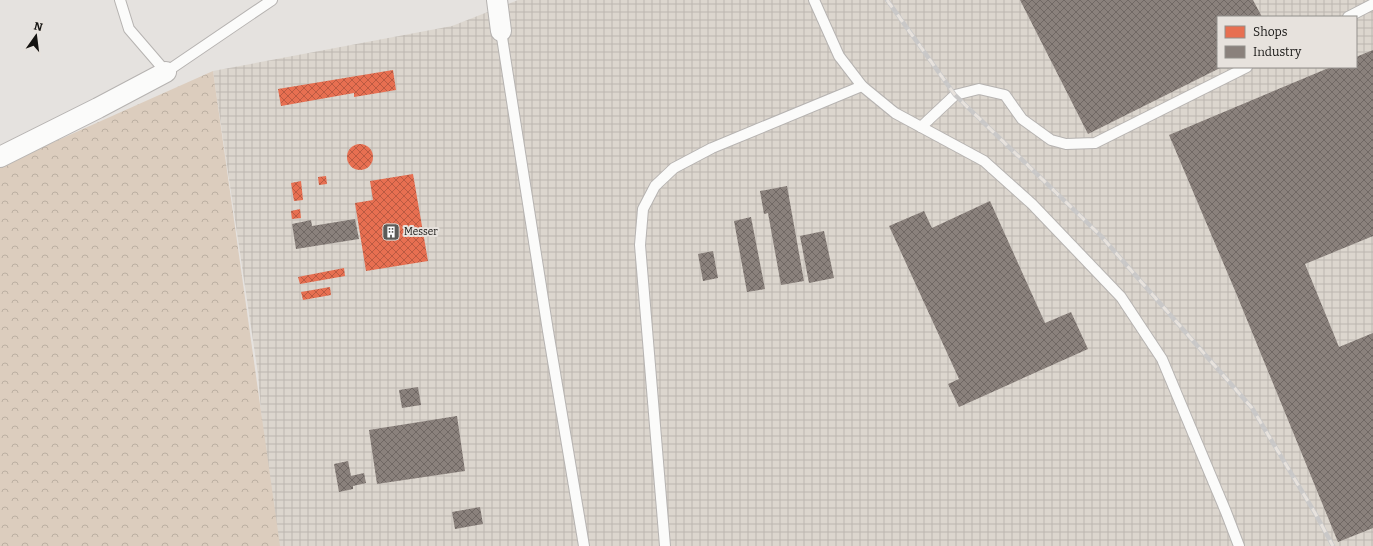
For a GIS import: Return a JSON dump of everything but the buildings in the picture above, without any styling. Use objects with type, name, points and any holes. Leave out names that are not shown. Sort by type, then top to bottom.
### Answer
[{"type":"street","points":[[497,0],[501,31]]},
{"type":"street","points":[[0,157],[91,112],[166,72]]},
{"type":"lane","points":[[120,0],[129,29],[166,72],[272,0]]},
{"type":"lane","points":[[814,0],[839,56],[862,86],[895,113],[984,161],[1032,204],[1121,297],[1162,359],[1239,546]]},
{"type":"lane","points":[[1350,16],[1373,4]]},
{"type":"lane","points":[[501,31],[548,331],[584,546]]},
{"type":"lane","points":[[921,127],[955,95],[979,89],[1005,95],[1022,118],[1051,140],[1066,144],[1095,143],[1245,68]]},
{"type":"lane","points":[[665,546],[640,245],[643,209],[655,186],[674,168],[712,148],[862,86]]},
{"type":"shaded area","points":[[518,0],[1373,0],[1373,546],[272,546],[258,374],[213,71],[452,26]]},
{"type":"green space","points":[[213,71],[280,546],[0,546],[0,166]]},
{"type":"railway","points":[[887,0],[955,95],[1101,236],[1252,408],[1333,546]]},
{"type":"place","name":"Messer","points":[[391,232]]}]
